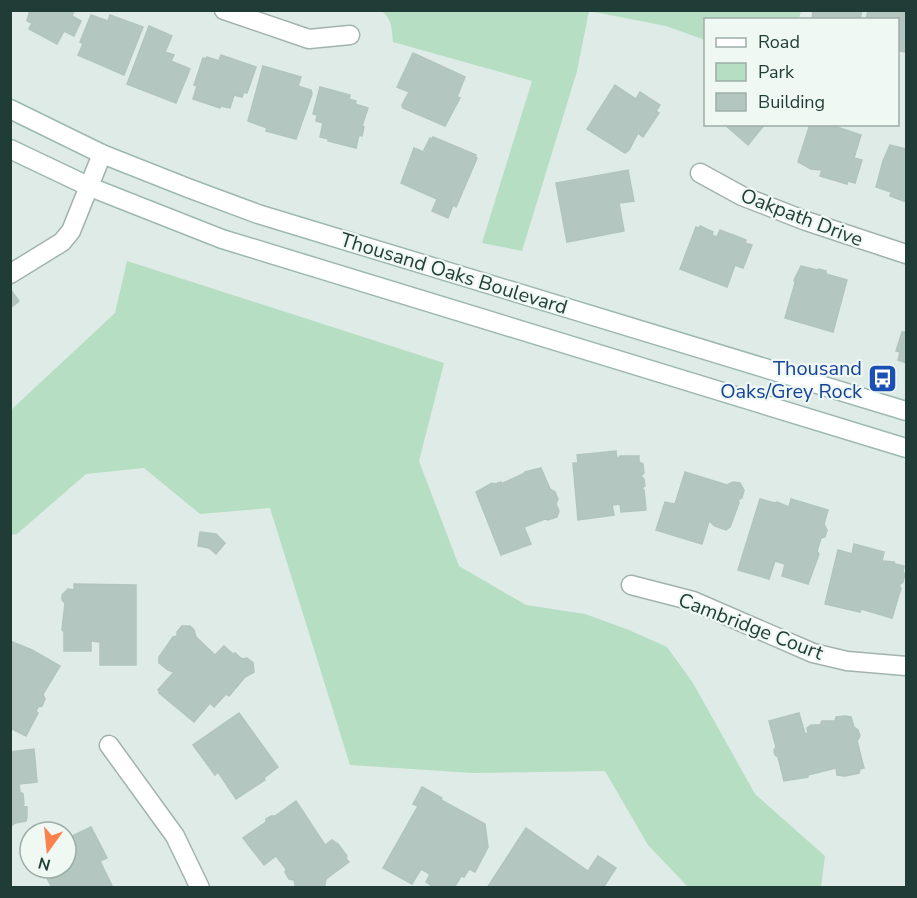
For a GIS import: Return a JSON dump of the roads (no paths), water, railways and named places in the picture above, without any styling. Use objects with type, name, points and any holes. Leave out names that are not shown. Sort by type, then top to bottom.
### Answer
[{"type":"main road","points":[[224,10],[309,39],[350,35]]},
{"type":"main road","name":"Thousand Oaks Boulevard","points":[[10,109],[102,154],[258,214],[906,411]]},
{"type":"main road","name":"Thousand Oaks Boulevard","points":[[10,149],[90,187],[211,235],[289,261],[906,448]]},
{"type":"main road","points":[[10,274],[62,242],[71,231],[102,154]]},
{"type":"main road","name":"Oakpath Drive","points":[[700,173],[741,196],[906,254]]},
{"type":"main road","name":"Cambridge Court","points":[[631,585],[693,601],[813,653],[847,661],[906,666]]},
{"type":"main road","points":[[109,745],[175,836],[200,888]]},
{"type":"place","name":"Thousand Oaks/Grey Rock","points":[[883,379]]}]
